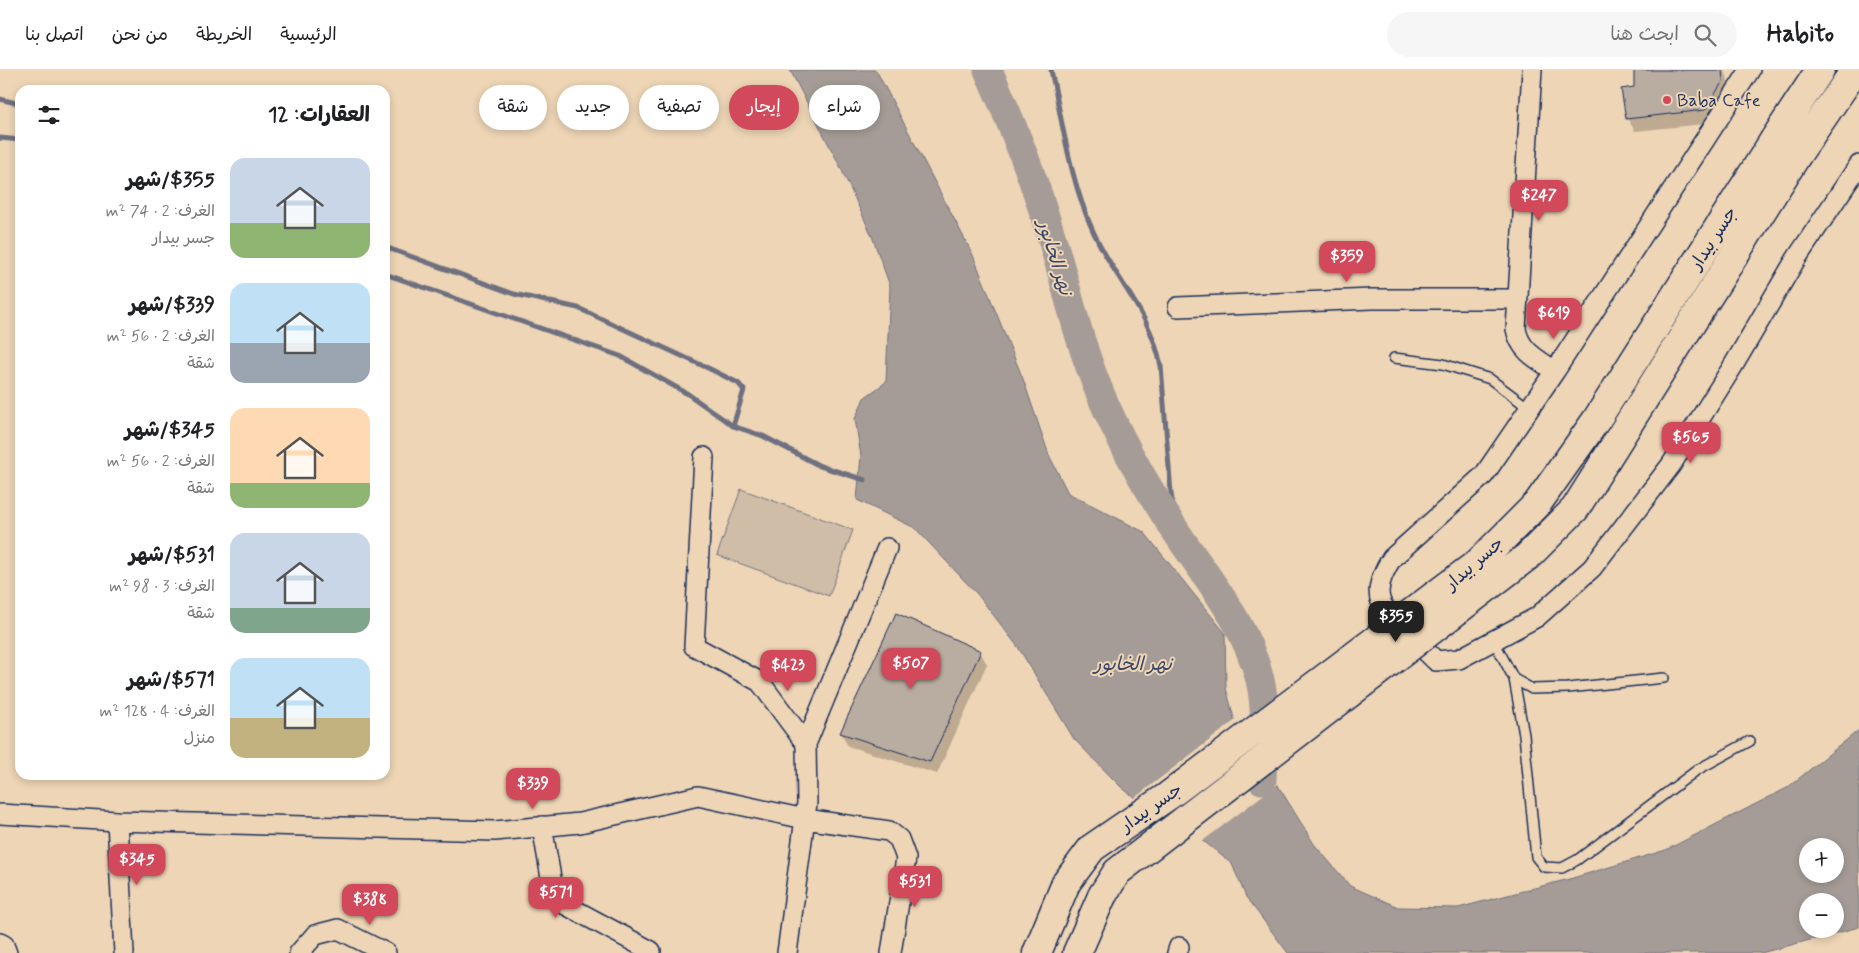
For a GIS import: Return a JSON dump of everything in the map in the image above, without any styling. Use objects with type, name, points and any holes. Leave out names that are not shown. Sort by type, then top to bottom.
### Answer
[{"type":"main road","name":"جسر بيدار","points":[[1037,953],[1066,883],[1092,848],[1168,796],[1478,563],[1537,504],[1597,419],[1820,70]]},
{"type":"main road","name":"جسر بيدار","points":[[1076,953],[1102,896],[1118,872],[1528,556],[1565,521],[1581,501],[1797,155],[1855,70]]},
{"type":"street","points":[[1532,70],[1516,329],[1521,344],[1532,356],[1555,371]]},
{"type":"street","points":[[1750,70],[1555,371],[1484,475],[1392,558],[1385,569],[1380,585],[1381,602],[1436,661],[1459,659],[1537,616],[1592,568],[1671,465],[1733,366],[1796,259],[1859,165]]},
{"type":"street","points":[[1178,307],[1372,298],[1517,299]]},
{"type":"street","points":[[704,457],[694,646],[760,682],[806,744]]},
{"type":"street","points":[[787,953],[807,803],[806,744],[887,548]]},
{"type":"street","points":[[0,814],[117,821],[495,831],[580,824],[698,796],[805,819],[888,831],[899,839],[906,858],[891,953]]},
{"type":"street","points":[[117,821],[124,953]]},
{"type":"street","points":[[542,826],[554,895],[562,903],[653,952]]},
{"type":"street","points":[[299,953],[315,936],[338,929],[386,953]]},
{"type":"street","points":[[0,943],[4,945],[7,953]]},
{"type":"lane","points":[[1394,358],[1443,364],[1490,379],[1529,408]]},
{"type":"lane","points":[[1494,641],[1514,679],[1524,735],[1536,857],[1544,867],[1562,868],[1577,860],[1697,770],[1750,741]]},
{"type":"lane","points":[[1514,679],[1532,689],[1664,678]]},
{"type":"shaded area","points":[[741,489],[853,530],[829,596],[717,555]]},
{"type":"water","name":"نهر الخابور","points":[[790,70],[876,70],[972,253],[1023,379],[1049,455],[1068,493],[1144,532],[1225,633],[1226,688],[1236,726],[1282,792],[1314,844],[1350,886],[1398,907],[1458,908],[1573,878],[1666,850],[1787,788],[1859,730],[1859,927],[1844,931],[1844,893],[1799,893],[1799,938],[1818,938],[1761,953],[1288,953],[1246,897],[1232,864],[1206,843],[1163,821],[1120,786],[1074,739],[1018,647],[978,595],[915,528],[857,500],[861,456],[855,419],[864,398],[886,382],[890,286],[872,236],[821,130],[880,130],[880,85],[809,85],[809,106]]},
{"type":"pier","points":[[1237,719],[1238,725],[1279,783],[1200,843],[1161,823],[1133,799]]},
{"type":"building","name":"Baba Cafe","points":[[1634,70],[1722,70],[1723,81],[1705,110],[1626,119],[1621,89],[1634,87]]},
{"type":"building","points":[[896,613],[981,651],[930,762],[840,733]]},
{"type":"waterway","name":"نهر الخابور","points":[[988,70],[1035,186],[1085,352],[1108,412],[1158,504],[1227,606],[1254,660],[1260,680],[1264,705],[1262,780]]},
{"type":"waterway","points":[[1051,70],[1068,152],[1085,212],[1102,249],[1149,328],[1156,346],[1161,366],[1171,493],[1177,533]]},
{"type":"waterway","points":[[0,99],[15,103]]},
{"type":"waterway","points":[[0,138],[15,140]]},
{"type":"waterway","points":[[390,249],[514,294],[578,308],[738,383],[744,390],[733,426]]},
{"type":"waterway","points":[[390,276],[620,356],[688,394],[733,426],[763,436],[820,466],[865,480]]},
{"type":"place","name":"Baba Cafe","points":[[1667,100]]}]
